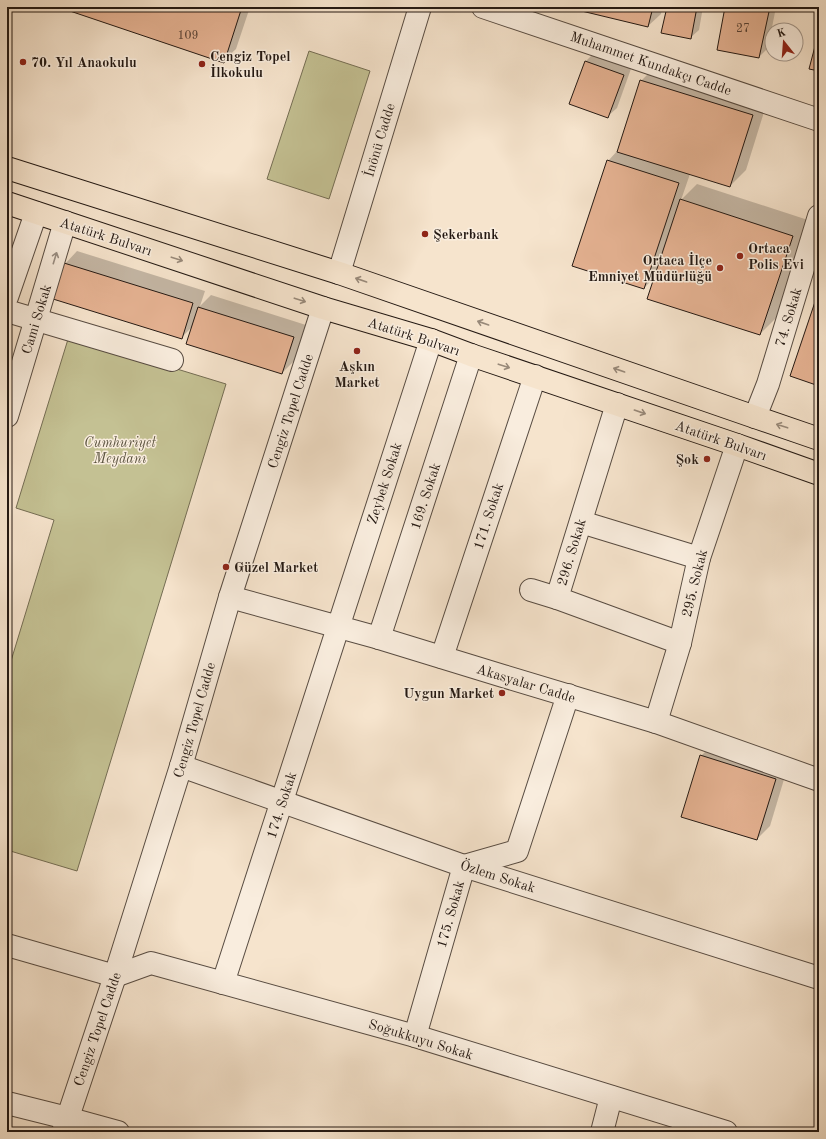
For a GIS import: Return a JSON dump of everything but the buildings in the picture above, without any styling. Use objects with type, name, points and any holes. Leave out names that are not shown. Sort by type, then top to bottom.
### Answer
[{"type":"main road","points":[[7,168],[338,272],[819,438]]},
{"type":"main road","name":"Atatürk Bulvarı","points":[[7,203],[324,308],[431,340],[819,474]]},
{"type":"street","name":"İnönü Cadde","points":[[338,272],[420,7]]},
{"type":"street","name":"Muhammet Kundakçı Cadde","points":[[483,7],[819,120]]},
{"type":"street","points":[[7,297],[36,212]]},
{"type":"street","name":"74. Sokak","points":[[755,417],[768,384],[819,216]]},
{"type":"street","name":"Cami Sokak","points":[[7,416],[66,222]]},
{"type":"street","name":"Cengiz Topel Cadde","points":[[65,1125],[115,976],[181,766],[230,597],[324,308]]},
{"type":"street","points":[[7,311],[172,360]]},
{"type":"street","name":"Zeybek Sokak","points":[[338,626],[431,340]]},
{"type":"street","name":"169. Sokak","points":[[379,638],[471,355]]},
{"type":"street","name":"171. Sokak","points":[[442,657],[535,376]]},
{"type":"street","name":"296. Sokak","points":[[617,404],[557,598],[680,643]]},
{"type":"street","name":"295. Sokak","points":[[656,722],[680,643],[699,558],[737,445]]},
{"type":"street","points":[[581,522],[699,558]]},
{"type":"street","points":[[531,590],[557,598]]},
{"type":"street","name":"Akasyalar Cadde","points":[[230,597],[379,638],[656,722],[819,780]]},
{"type":"street","name":"174. Sokak","points":[[223,983],[338,626]]},
{"type":"street","name":"175. Sokak","points":[[415,1036],[464,866],[517,852],[568,695]]},
{"type":"street","name":"Özlem Sokak","points":[[181,766],[464,866],[817,972]]},
{"type":"street","points":[[7,945],[115,976]]},
{"type":"street","name":"Soğukkuyu Sokak","points":[[115,976],[151,963],[415,1036],[719,1131]]},
{"type":"street","points":[[602,1132],[611,1097]]},
{"type":"street","points":[[7,1103],[65,1125],[118,1132]]},
{"type":"green space","points":[[309,51],[370,71],[329,199],[267,179]]},
{"type":"green space","name":"Cumhuriyet Meydanı","points":[[69,336],[226,384],[77,871],[7,850],[7,674],[54,520],[16,508]]},
{"type":"place","name":"70. Yıl Anaokulu","points":[[23,62]]},
{"type":"place","name":"Cengiz Topel İlkokulu","points":[[202,64]]},
{"type":"place","name":"Şekerbank","points":[[425,234]]},
{"type":"place","name":"Ortaca Polis Evi","points":[[740,256]]},
{"type":"place","name":"Ortaca İlçe Emniyet Müdürlüğü","points":[[720,268]]},
{"type":"place","name":"Aşkın Market","points":[[357,351]]},
{"type":"place","name":"Şok","points":[[707,459]]},
{"type":"place","name":"Güzel Market","points":[[226,567]]},
{"type":"place","name":"Uygun Market","points":[[502,693]]}]
